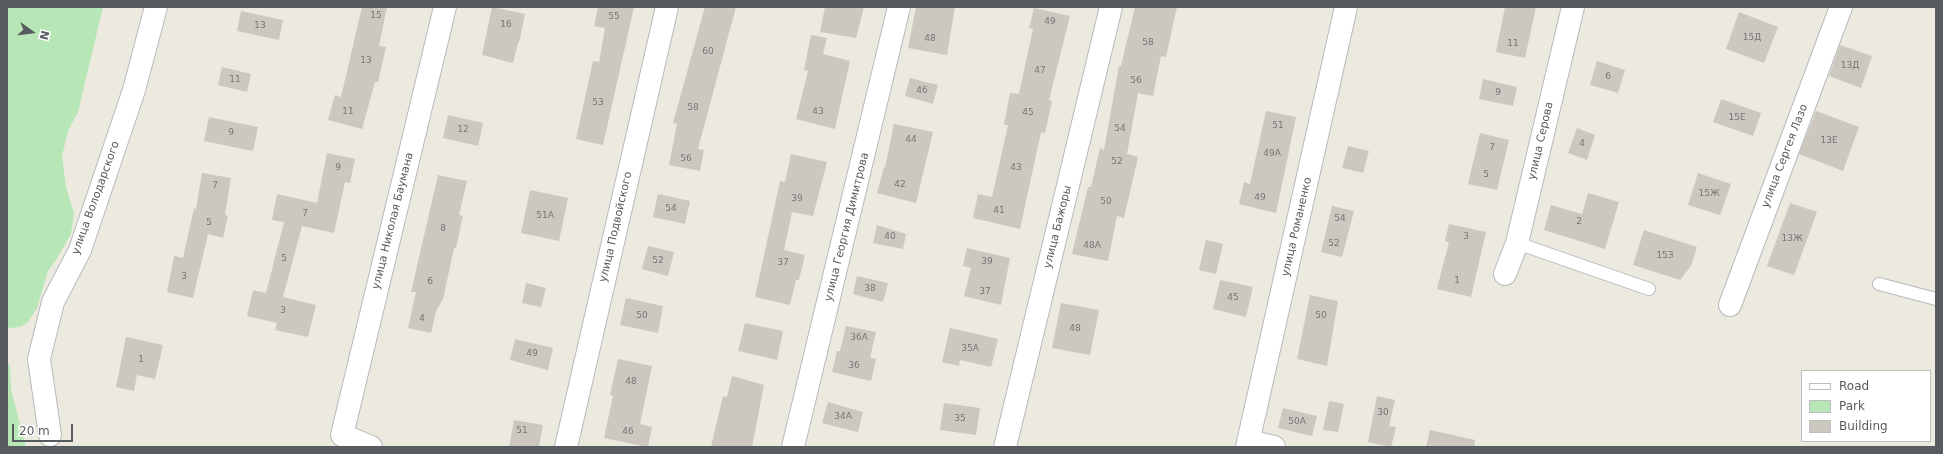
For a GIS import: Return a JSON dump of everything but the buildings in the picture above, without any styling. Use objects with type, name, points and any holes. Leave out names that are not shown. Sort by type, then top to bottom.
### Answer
[{"type":"street","name":"улица Володарского","points":[[50,435],[38,359],[52,302],[80,250],[134,90],[156,7]]},
{"type":"street","name":"улица Николая Баумана","points":[[371,447],[342,436],[445,7]]},
{"type":"street","name":"улица Подвойского","points":[[566,447],[667,7]]},
{"type":"street","name":"улица Георгия Димитрова","points":[[793,447],[899,7]]},
{"type":"street","name":"улица Бажоры","points":[[1005,447],[1111,7]]},
{"type":"street","name":"улица Романенко","points":[[1248,444],[1346,7]]},
{"type":"street","name":"улица Серова","points":[[1505,274],[1517,243],[1573,7]]},
{"type":"street","name":"улица Сергея Лазо","points":[[1730,305],[1841,7]]},
{"type":"street","points":[[1248,444],[1274,447]]},
{"type":"lane","points":[[1517,243],[1649,289]]},
{"type":"lane","points":[[1879,284],[1936,299]]},
{"type":"green space","points":[[7,7],[103,7],[78,112],[68,131],[62,156],[66,187],[74,213],[71,234],[48,271],[37,308],[28,322],[20,327],[10,328],[7,327]]},
{"type":"green space","points":[[7,361],[10,367],[11,389],[26,447],[7,447]]}]
